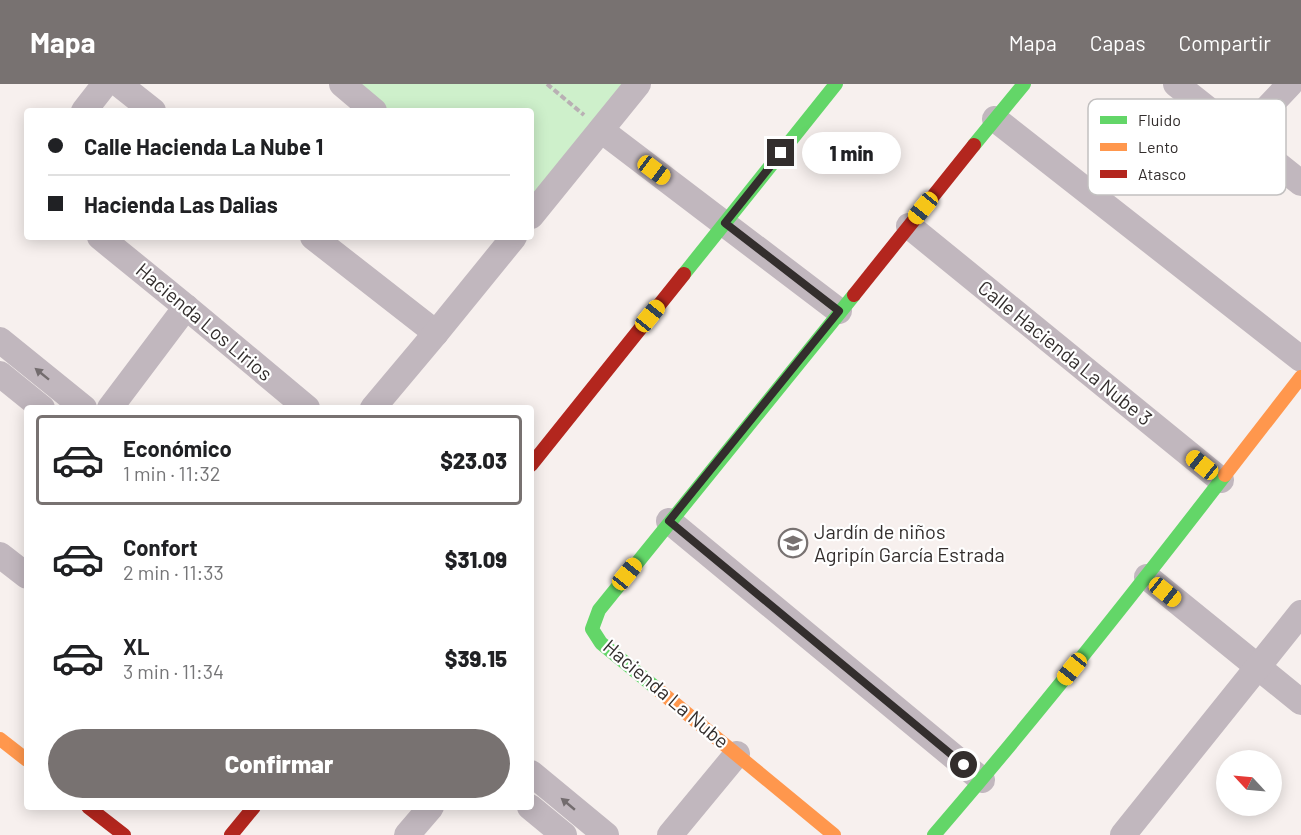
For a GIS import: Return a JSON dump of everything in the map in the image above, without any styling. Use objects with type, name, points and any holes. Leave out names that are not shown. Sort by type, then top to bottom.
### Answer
[{"type":"street","points":[[86,108],[105,84]]},
{"type":"street","points":[[119,84],[149,108]]},
{"type":"street","points":[[342,84],[370,108]]},
{"type":"street","points":[[534,212],[638,84]]},
{"type":"street","points":[[534,461],[836,84]]},
{"type":"street","name":"Hacienda La Nube","points":[[834,835],[601,643],[592,629],[598,610],[1024,84]]},
{"type":"street","points":[[1176,84],[1195,99]]},
{"type":"street","points":[[1276,99],[1290,84]]},
{"type":"street","points":[[995,119],[1088,192]]},
{"type":"street","points":[[601,130],[839,311]]},
{"type":"street","points":[[1286,171],[1301,183]]},
{"type":"street","points":[[1092,195],[1301,359]]},
{"type":"street","name":"Calle Hacienda La Nube 3","points":[[909,226],[1221,480]]},
{"type":"street","name":"Hacienda Los Lirios","points":[[104,240],[303,405]]},
{"type":"street","points":[[317,240],[436,333]]},
{"type":"street","points":[[376,405],[512,240]]},
{"type":"street","points":[[112,405],[186,307]]},
{"type":"street","points":[[0,340],[80,405]]},
{"type":"street","points":[[0,374],[38,405]]},
{"type":"street","points":[[934,835],[982,780],[1146,577],[1301,377]]},
{"type":"street","points":[[669,521],[982,780]]},
{"type":"street","points":[[0,555],[24,574]]},
{"type":"street","points":[[1146,577],[1301,702]]},
{"type":"street","points":[[1123,835],[1301,613]]},
{"type":"street","points":[[0,740],[24,758]]},
{"type":"street","points":[[670,835],[737,754]]},
{"type":"street","points":[[534,775],[606,835]]},
{"type":"street","points":[[92,810],[124,835]]},
{"type":"street","points":[[231,835],[252,810]]},
{"type":"street","points":[[407,835],[428,810]]},
{"type":"street","points":[[534,810],[564,835]]},
{"type":"path","points":[[547,84],[601,130]]},
{"type":"green space","points":[[352,84],[627,84],[534,197],[534,108],[380,108]]},
{"type":"traffic: fast","points":[[684,274],[836,84]]},
{"type":"traffic: fast","points":[[974,145],[1024,84]]},
{"type":"traffic: fast","points":[[656,688],[601,643],[592,629],[599,610],[854,295]]},
{"type":"traffic: fast","points":[[934,835],[1082,657],[1225,475]]},
{"type":"traffic: slow","points":[[1225,475],[1301,377]]},
{"type":"traffic: slow","points":[[656,688],[834,835]]},
{"type":"traffic: slow","points":[[0,739],[24,758]]},
{"type":"traffic: jam","points":[[854,295],[974,145]]},
{"type":"traffic: jam","points":[[534,461],[684,274]]},
{"type":"traffic: jam","points":[[92,810],[124,835]]},
{"type":"traffic: jam","points":[[231,835],[252,810]]},
{"type":"place","name":"Jardín de niños Agripín García Estrada","points":[[793,543]]},
{"type":"route","points":[[781,153],[725,223],[839,311],[669,521],[964,765]]}]
